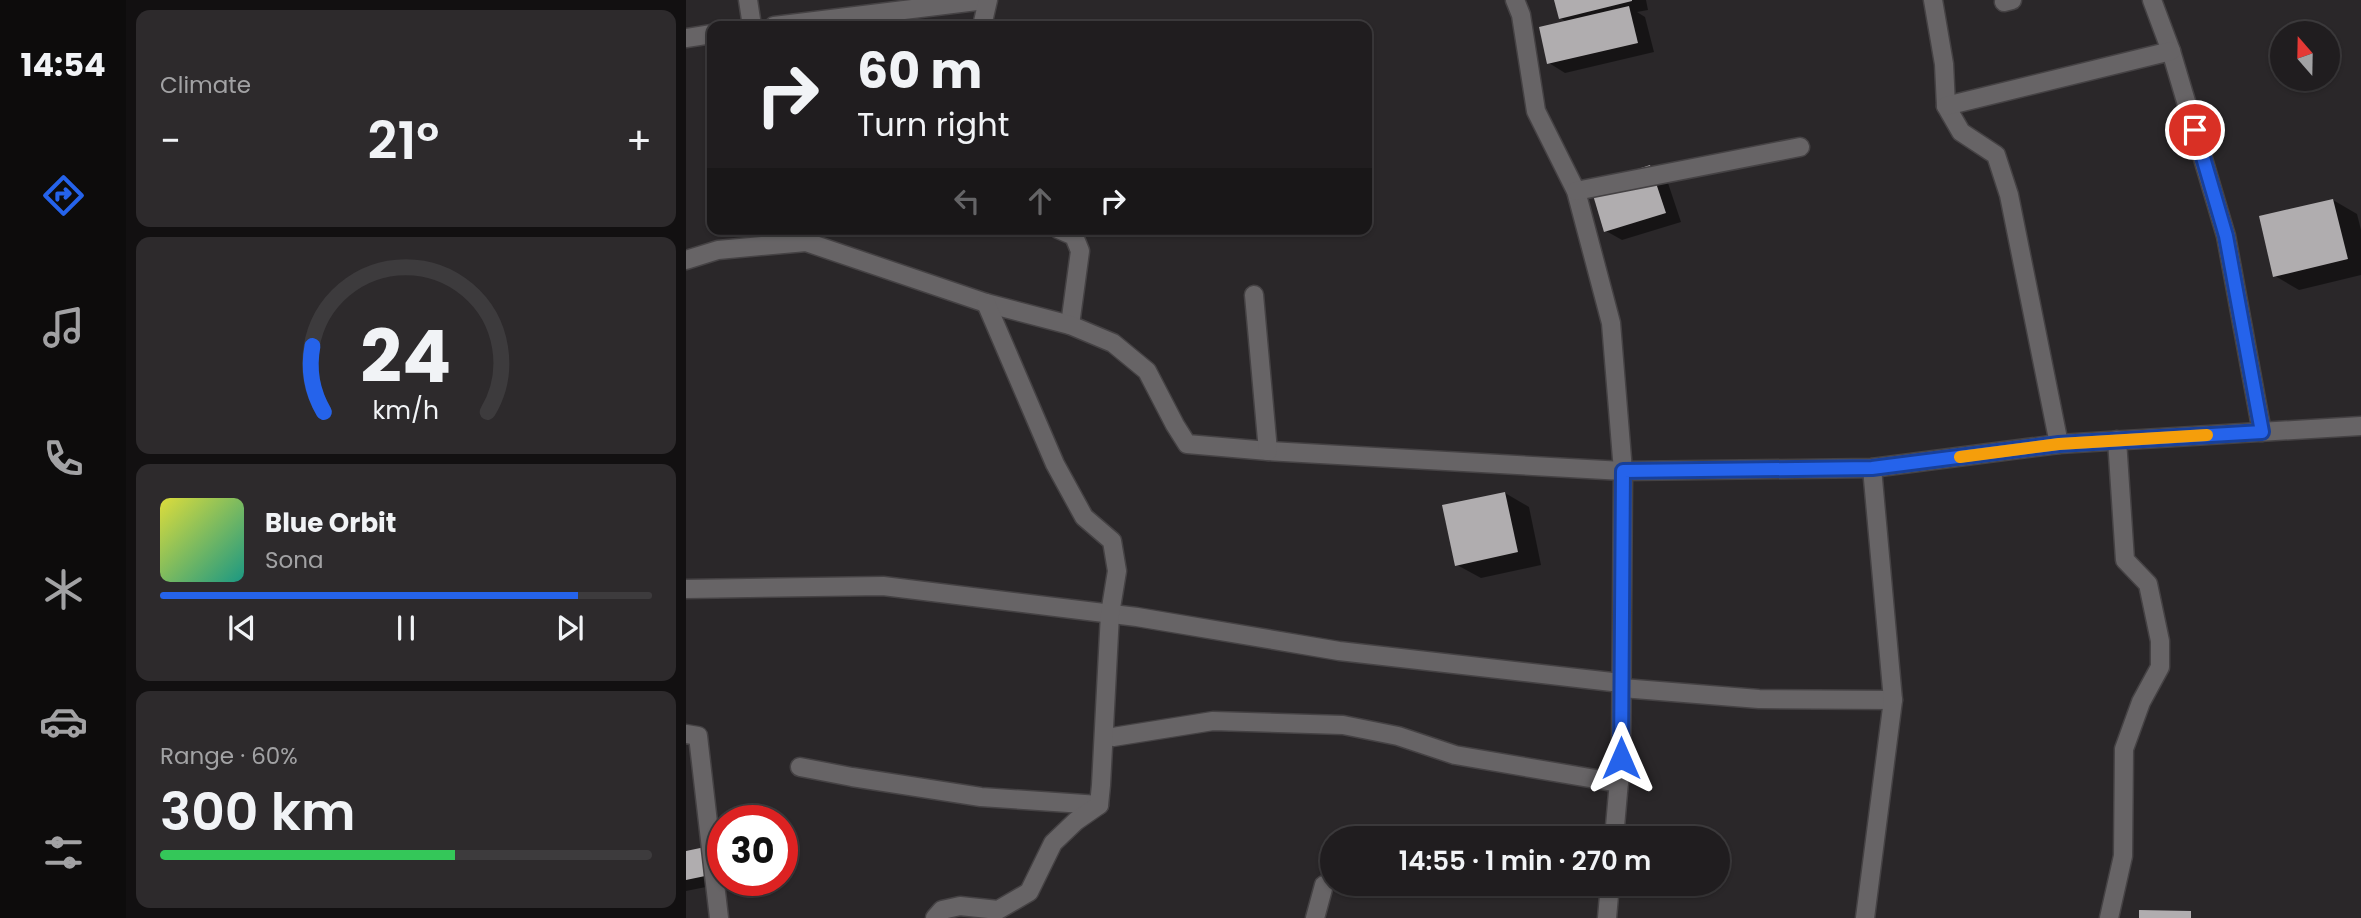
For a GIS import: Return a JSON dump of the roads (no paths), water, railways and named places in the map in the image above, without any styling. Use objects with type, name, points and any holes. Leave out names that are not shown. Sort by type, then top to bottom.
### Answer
[{"type":"street","points":[[748,0],[751,21]]},
{"type":"street","points":[[837,0],[841,18]]},
{"type":"street","points":[[816,21],[986,0],[983,21]]},
{"type":"street","points":[[1515,0],[1521,15],[1536,111],[1576,191],[1611,323],[1623,471],[1622,686],[1615,826]]},
{"type":"street","points":[[1933,0],[1944,64],[1946,106],[1961,132],[1996,156],[2009,195],[2059,444]]},
{"type":"street","points":[[2152,0],[2171,51],[2226,236],[2262,432]]},
{"type":"street","points":[[686,38],[707,35]]},
{"type":"street","points":[[1946,106],[2171,51]]},
{"type":"street","points":[[1576,191],[1800,147]]},
{"type":"street","points":[[1070,325],[1080,251],[1072,235]]},
{"type":"street","points":[[686,260],[718,250],[806,242],[986,303],[1070,325],[1113,343],[1147,371],[1187,444],[1623,471],[1872,468],[2059,444],[2361,426]]},
{"type":"street","points":[[1254,295],[1268,451]]},
{"type":"street","points":[[986,303],[1055,464],[1084,517],[1112,541],[1117,571],[1110,614],[1099,805]]},
{"type":"street","points":[[2109,918],[2123,856],[2124,749],[2141,702],[2160,667],[2160,641],[2148,584],[2125,560],[2117,440]]},
{"type":"street","points":[[1865,918],[1893,700],[1872,468]]},
{"type":"street","points":[[686,589],[883,586],[1110,614],[1339,651],[1622,686],[1759,698],[1893,700]]},
{"type":"street","points":[[1113,737],[1213,721],[1343,725],[1398,736],[1455,755],[1619,783]]},
{"type":"street","points":[[686,734],[698,736],[719,918]]},
{"type":"street","points":[[800,767],[981,797],[1099,805]]},
{"type":"street","points":[[935,918],[942,910],[960,906],[998,910],[1029,892],[1053,843],[1076,821],[1099,805]]},
{"type":"street","points":[[1315,918],[1321,896]]},
{"type":"street","points":[[1607,918],[1609,896]]}]
